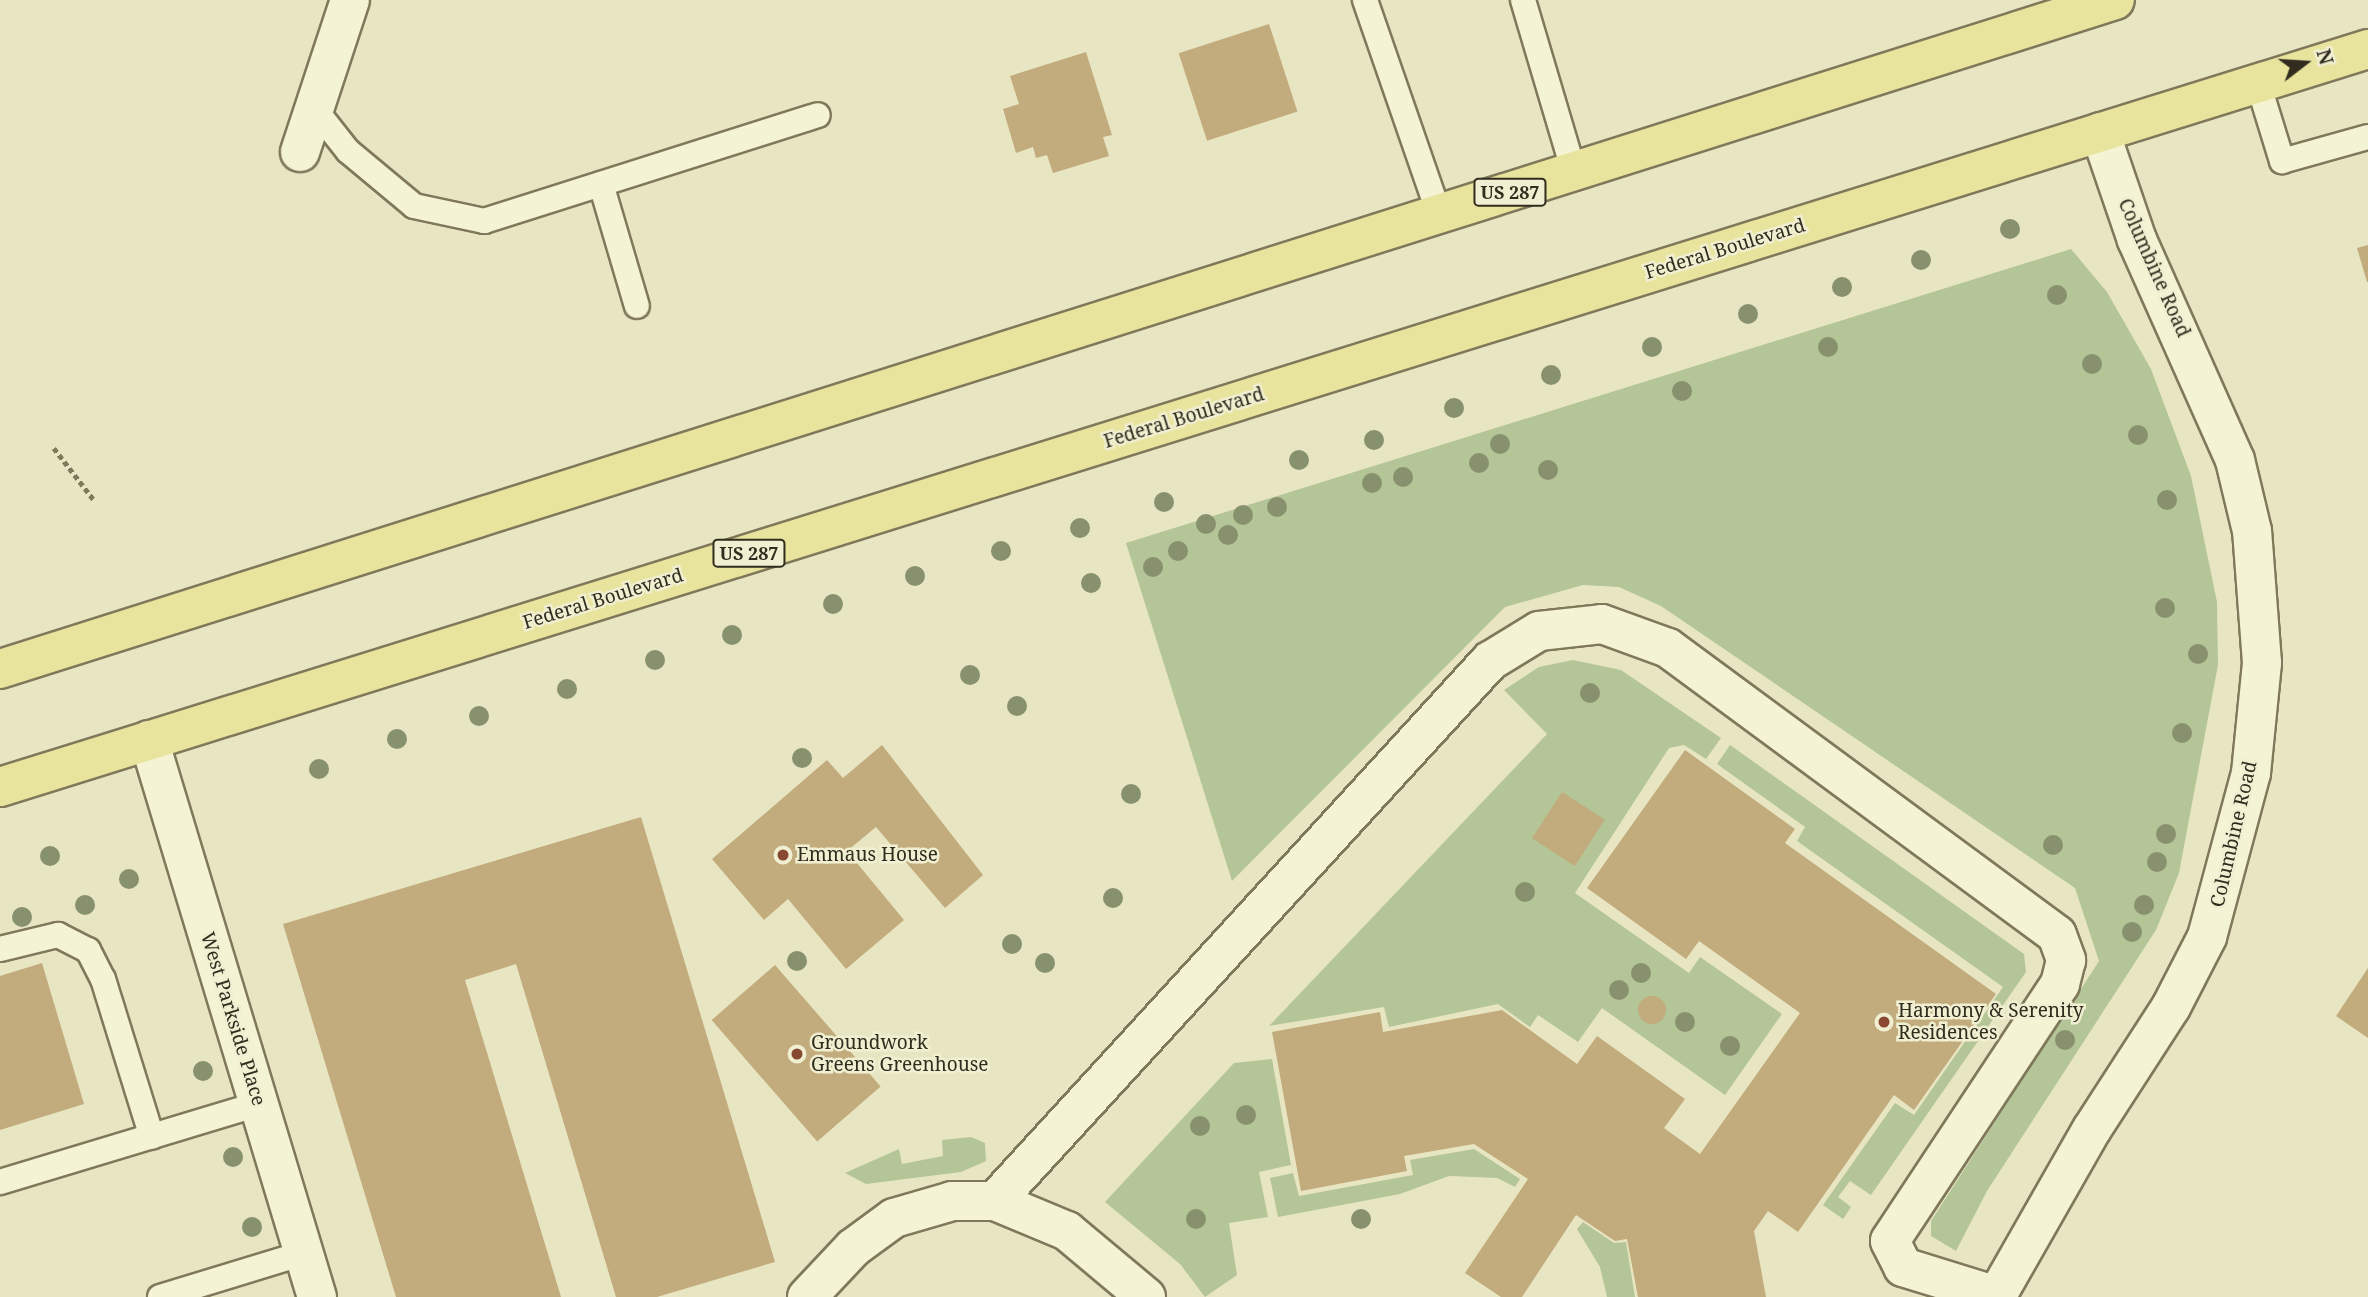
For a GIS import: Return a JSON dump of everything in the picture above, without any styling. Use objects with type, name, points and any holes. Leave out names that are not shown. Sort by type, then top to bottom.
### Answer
[{"type":"main road","name":"US 287","points":[[0,669],[2115,0]]},
{"type":"main road","name":"Federal Boulevard","points":[[0,787],[2368,49]]},
{"type":"street","points":[[300,152],[350,0]]},
{"type":"street","name":"Columbine Road","points":[[1996,1296],[2092,1129],[2172,1007],[2207,937],[2251,773],[2262,663],[2252,531],[2235,460],[2137,240],[2100,132]]},
{"type":"street","points":[[995,1201],[1490,661],[1539,632],[1602,624],[1668,648],[2057,935],[2066,960],[2060,984],[1890,1241],[1903,1267],[1996,1296]]},
{"type":"street","name":"West Parkside Place","points":[[149,740],[317,1297]]},
{"type":"street","points":[[807,1297],[853,1248],[894,1218],[953,1201],[995,1201],[1067,1231],[1146,1297]]},
{"type":"lane","points":[[1365,0],[1438,214]]},
{"type":"lane","points":[[1527,1],[1574,172]]},
{"type":"lane","points":[[2258,83],[2282,161],[2368,137]]},
{"type":"lane","points":[[314,108],[348,151],[414,206],[484,221],[818,115]]},
{"type":"lane","points":[[601,184],[637,306]]},
{"type":"lane","points":[[0,949],[58,935],[88,950],[103,979],[152,1137]]},
{"type":"lane","points":[[0,1182],[259,1104]]},
{"type":"lane","points":[[160,1297],[304,1254]]},
{"type":"path","points":[[54,448],[94,500]]},
{"type":"green space","points":[[2071,249],[2107,292],[2151,369],[2191,476],[2217,602],[2218,665],[2179,873],[2156,930],[1987,1191],[1956,1251],[1931,1236],[1931,1221],[2099,961],[2075,888],[1661,606],[1619,587],[1583,585],[1505,607],[1232,881],[1126,543]]},
{"type":"green space","points":[[1573,660],[1621,670],[1721,738],[1706,759],[1684,745],[1669,748],[1575,893],[1689,973],[1700,957],[1782,1014],[1725,1095],[1602,1008],[1578,1042],[1538,1015],[1530,1027],[1498,1004],[1389,1027],[1384,1007],[1269,1026],[1547,734],[1504,690],[1539,667]]},
{"type":"green space","points":[[1730,745],[2024,954],[2026,972],[1871,1195],[1850,1181],[1838,1197],[1851,1207],[1843,1219],[1823,1205],[1895,1103],[1914,1115],[2003,987],[1797,841],[1805,827],[1717,764]]},
{"type":"green space","points":[[1272,1059],[1291,1165],[1259,1172],[1268,1217],[1229,1223],[1237,1275],[1205,1297],[1180,1264],[1105,1202],[1234,1063]]},
{"type":"green space","points":[[971,1137],[985,1143],[986,1161],[961,1172],[866,1184],[845,1173],[899,1149],[902,1164],[943,1156],[942,1140]]},
{"type":"green space","points":[[1474,1149],[1520,1179],[1515,1187],[1497,1178],[1449,1176],[1400,1194],[1278,1217],[1270,1178],[1293,1173],[1299,1196],[1413,1175],[1410,1160]]},
{"type":"green space","points":[[1583,1222],[1614,1243],[1626,1242],[1635,1297],[1607,1297],[1600,1267],[1577,1229]]},
{"type":"building","points":[[1269,24],[1297,111],[1207,141],[1179,53]]},
{"type":"building","points":[[1086,52],[1112,135],[1103,137],[1109,156],[1053,173],[1047,155],[1036,158],[1033,147],[1016,153],[1003,109],[1019,104],[1010,76]]},
{"type":"building","points":[[2368,245],[2368,282],[2367,282],[2357,248]]},
{"type":"building","name":"Emmaus House","points":[[882,745],[983,875],[945,908],[876,827],[847,851],[904,920],[846,969],[788,899],[764,920],[712,859],[827,760],[843,778]]},
{"type":"building","name":"Harmony & Serenity Residences","points":[[1685,750],[1795,829],[1785,843],[1996,994],[1914,1110],[1894,1095],[1798,1232],[1768,1211],[1754,1231],[1766,1297],[1638,1297],[1627,1239],[1615,1241],[1576,1215],[1522,1297],[1501,1297],[1465,1273],[1528,1179],[1474,1144],[1404,1156],[1407,1171],[1301,1191],[1272,1032],[1380,1012],[1383,1032],[1502,1010],[1577,1064],[1597,1036],[1685,1099],[1664,1128],[1700,1154],[1800,1013],[1699,941],[1686,959],[1587,888]]},
{"type":"building","points":[[1562,792],[1605,820],[1575,866],[1532,838]]},
{"type":"building","points":[[641,817],[775,1262],[657,1297],[616,1297],[516,964],[465,980],[561,1297],[396,1297],[283,924]]},
{"type":"building","points":[[42,963],[84,1104],[0,1130],[0,976]]},
{"type":"building","name":"Groundwork Greens Greenhouse","points":[[775,965],[881,1087],[817,1142],[712,1020]]},
{"type":"building","points":[[2368,968],[2368,1038],[2336,1016]]},
{"type":"building","points":[[1652,996],[1662,1000],[1666,1010],[1662,1020],[1652,1024],[1642,1020],[1638,1010],[1642,1000]]},
{"type":"place","name":"Emmaus House","points":[[783,855]]},
{"type":"place","name":"Harmony & Serenity Residences","points":[[1884,1022]]},
{"type":"place","name":"Groundwork Greens Greenhouse","points":[[797,1054]]}]
